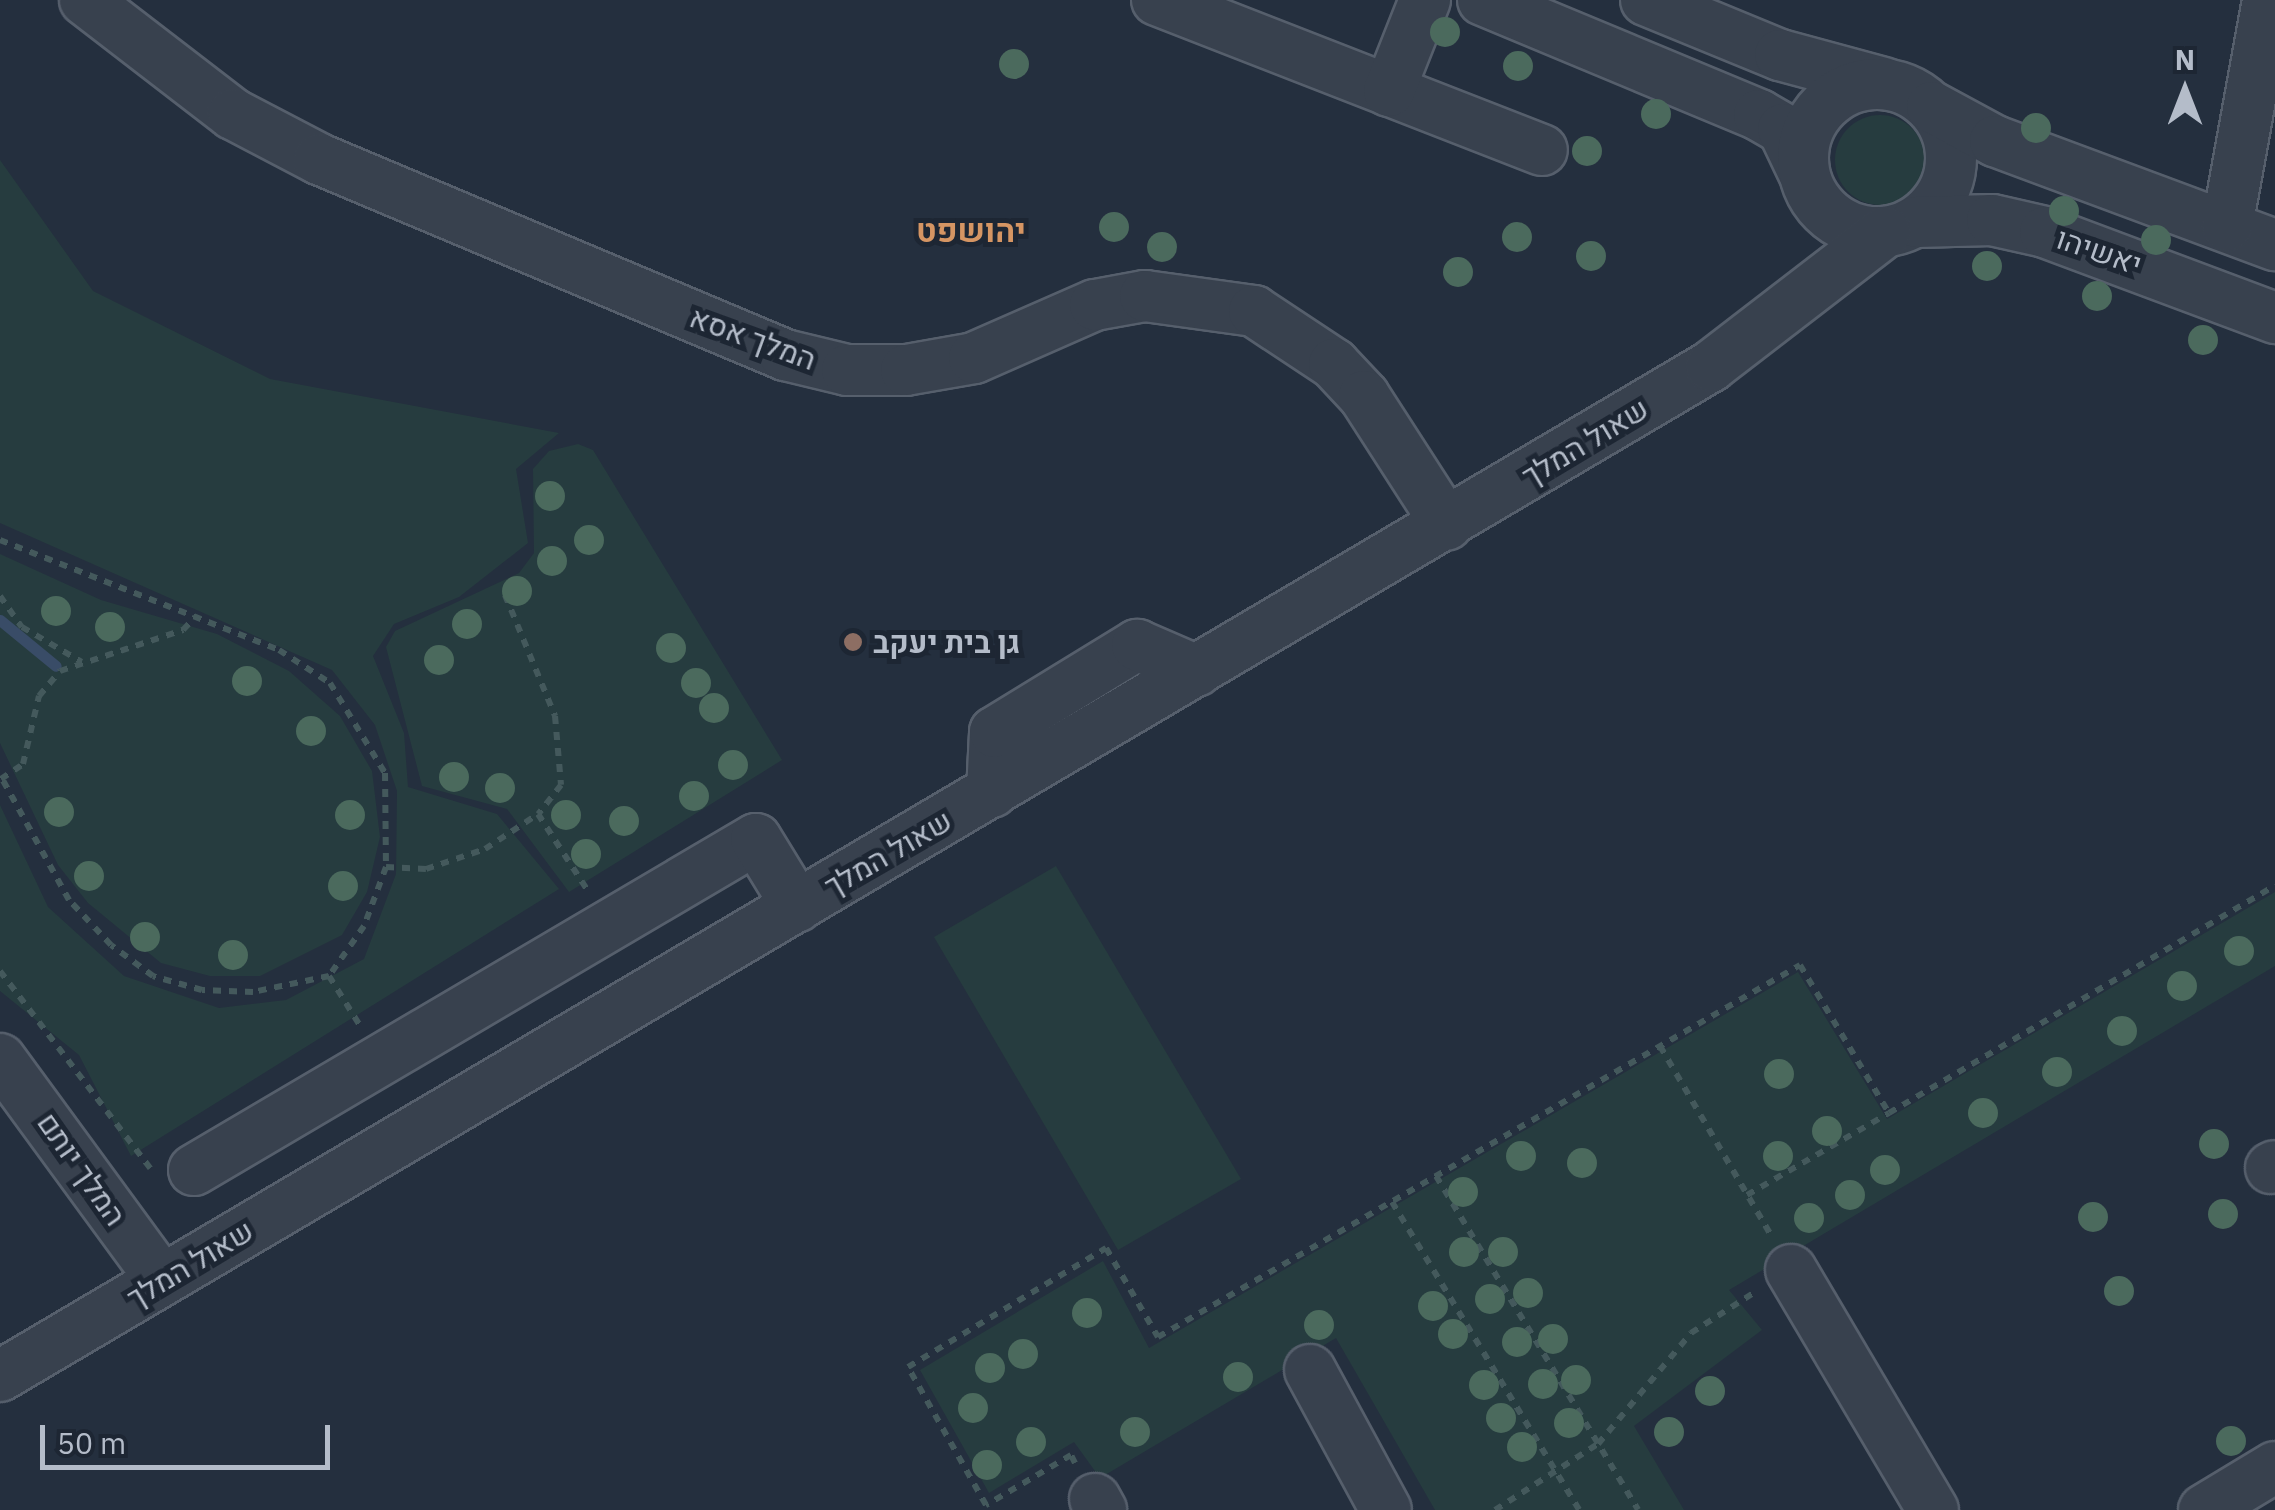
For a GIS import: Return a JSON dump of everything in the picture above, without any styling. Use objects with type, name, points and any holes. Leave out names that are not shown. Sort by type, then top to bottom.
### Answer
[{"type":"street","name":"המלך אסא","points":[[85,0],[218,104],[302,150],[408,203],[785,355],[847,370],[906,370],[974,358],[1095,305],[1146,296],[1254,311],[1334,364],[1364,396],[1447,525]]},
{"type":"street","points":[[1157,0],[1542,150]]},
{"type":"street","points":[[1388,91],[1425,0]]},
{"type":"street","points":[[1483,0],[1759,115],[1783,129],[1807,183],[1842,224],[1900,227],[1951,168],[1910,96]]},
{"type":"street","points":[[1646,0],[1780,56],[1910,96],[1995,140],[2275,246]]},
{"type":"street","points":[[2227,226],[2268,0]]},
{"type":"street","points":[[1807,183],[1802,147],[1824,105],[1843,91],[1910,96]]},
{"type":"street","name":"שאול המלך","points":[[1771,323],[1812,253],[1807,183]]},
{"type":"street","name":"יאשיהו","points":[[1900,227],[1992,220],[2046,232],[2275,318]]},
{"type":"street","name":"שאול המלך","points":[[0,1376],[1447,525],[1771,323],[1900,227]]},
{"type":"street","points":[[194,1170],[756,838],[797,906]]},
{"type":"street","name":"המלך יותם","points":[[0,1059],[162,1280]]},
{"type":"street","points":[[318,1097],[358,1164]]},
{"type":"street","points":[[1791,1270],[1933,1510]]},
{"type":"street","points":[[1310,1370],[1386,1510]]},
{"type":"street","points":[[2204,1510],[2275,1467]]},
{"type":"path","points":[[0,540],[279,650],[330,683],[385,773],[386,868],[364,926],[329,976],[253,992],[153,976],[70,900],[1,778],[23,764],[39,696],[60,671],[183,630],[195,617]]},
{"type":"path","points":[[386,868],[441,864],[538,814],[561,785],[555,716],[505,594]]},
{"type":"path","points":[[0,596],[22,627],[83,662]]},
{"type":"path","points":[[538,814],[610,924]]},
{"type":"path","points":[[1747,1195],[2275,886]]},
{"type":"path","points":[[1098,1505],[1070,1455],[986,1505],[908,1367],[1106,1248],[1158,1338],[1800,966],[1888,1113]]},
{"type":"path","points":[[0,971],[145,1160]]},
{"type":"path","points":[[329,976],[380,1060]]},
{"type":"path","points":[[1495,1510],[1557,1474],[1598,1444],[1690,1333],[1791,1270],[1660,1046]]},
{"type":"path","points":[[1436,1176],[1638,1510]]},
{"type":"path","points":[[1392,1202],[1579,1510]]},
{"type":"green space","points":[[1880,115],[1897,118],[1912,128],[1922,143],[1922,177],[1912,192],[1897,202],[1880,205],[1863,202],[1848,192],[1838,177],[1835,160],[1838,143],[1848,128],[1863,118]]},
{"type":"green space","points":[[0,160],[93,291],[270,379],[559,433],[516,469],[528,543],[459,597],[394,624],[373,656],[404,733],[408,787],[497,814],[559,889],[131,1156],[79,1055],[0,991],[0,805],[48,907],[124,976],[219,1008],[286,1000],[364,959],[396,874],[397,791],[375,725],[332,670],[0,523]]},
{"type":"green space","points":[[578,444],[593,450],[782,760],[569,892],[507,809],[422,786],[386,647],[395,631],[519,573],[534,553],[533,469],[549,451]]},
{"type":"green space","points":[[0,554],[101,600],[217,634],[289,671],[340,716],[372,771],[380,837],[367,892],[342,935],[260,976],[210,976],[161,963],[88,903],[58,865],[0,743]]},
{"type":"green space","points":[[1056,866],[1241,1179],[1118,1250],[934,937]]},
{"type":"green space","points":[[2275,892],[2275,966],[1729,1290],[1762,1330],[1634,1426],[1684,1510],[1435,1510],[1336,1338],[1100,1478],[1074,1442],[989,1493],[920,1370],[1103,1261],[1149,1348],[1798,972],[1887,1119]]},
{"type":"waterway","points":[[0,620],[56,666]]},
{"type":"place","name":"גן בית יעקב","points":[[853,642]]},
{"type":"district","name":"יהושפט","points":[[971,230]]}]
